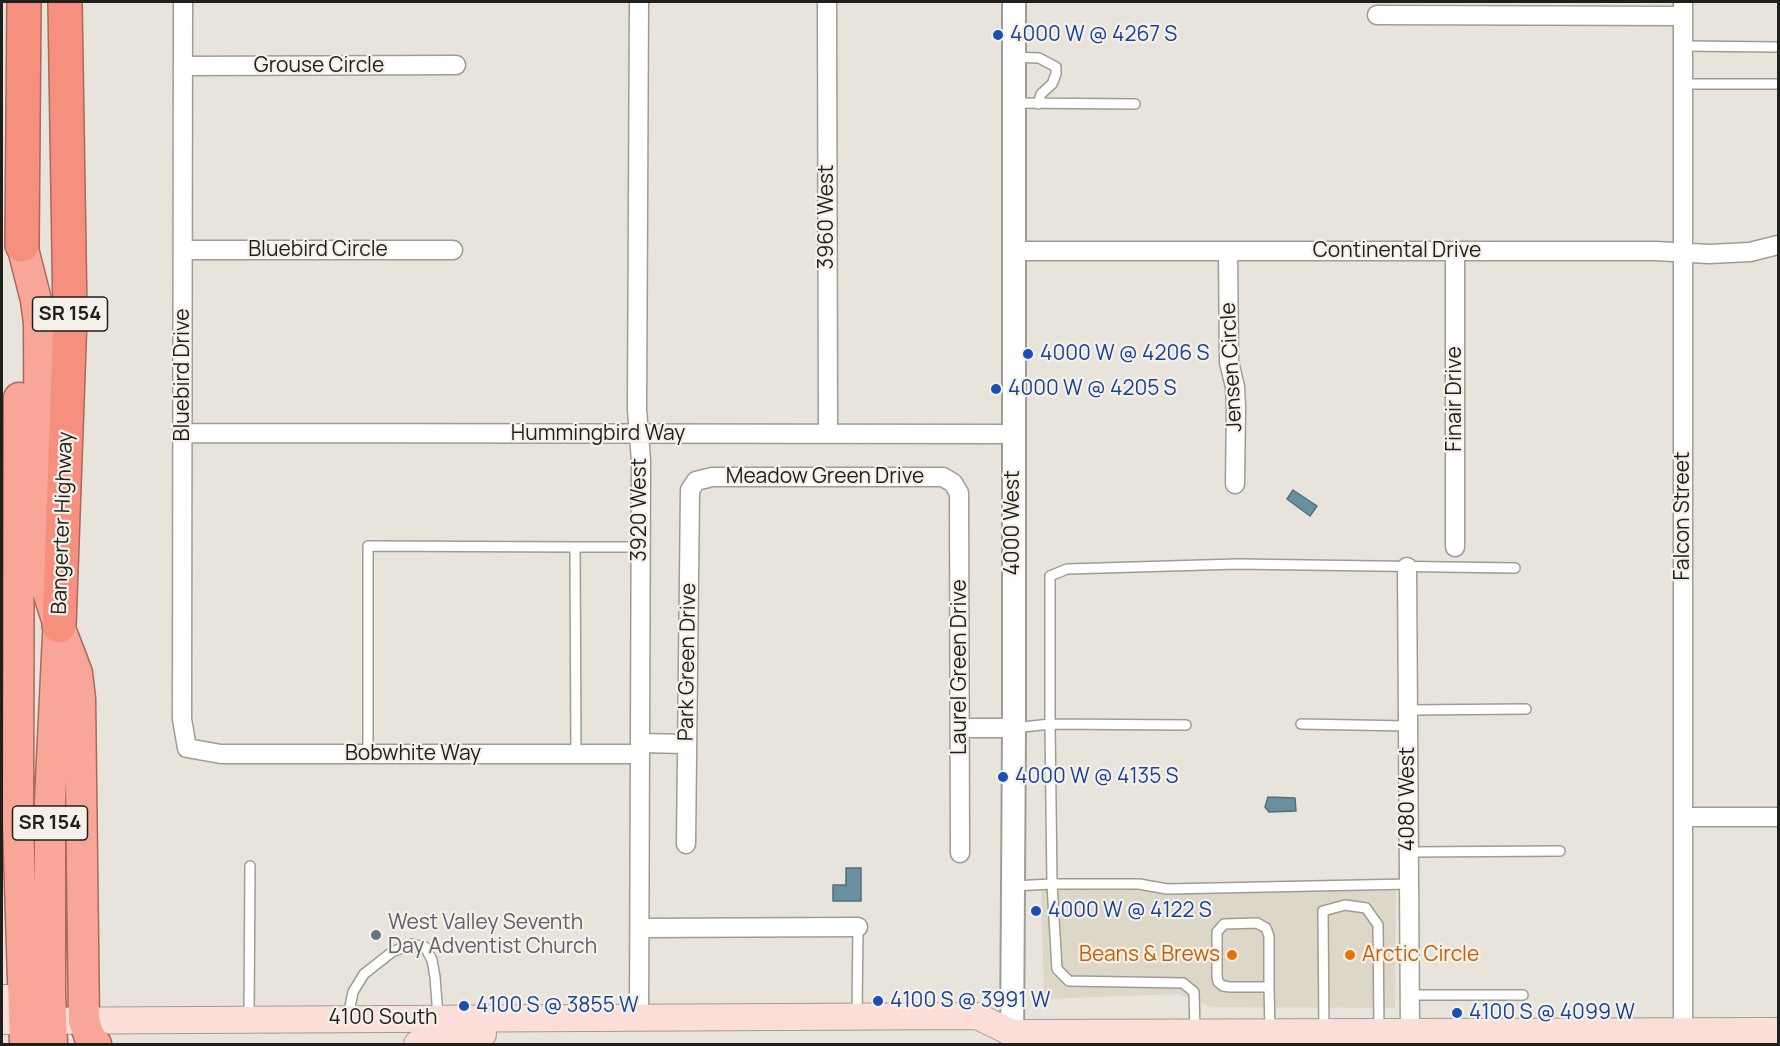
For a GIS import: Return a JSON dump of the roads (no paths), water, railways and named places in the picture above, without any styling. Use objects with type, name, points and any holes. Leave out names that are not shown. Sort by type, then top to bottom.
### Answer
[{"type":"highway","name":"Bangerter Highway","points":[[24,2],[19,378],[18,821],[26,1019]]},
{"type":"highway","name":"Bangerter Highway","points":[[26,1019],[50,801],[67,438],[70,317],[65,2]]},
{"type":"highway","points":[[22,245],[36,300],[39,323],[40,550],[43,576],[76,673],[80,699],[90,1033]]},
{"type":"highway","points":[[6,1044],[26,1019]]},
{"type":"main road","name":"4100 South","points":[[26,1019],[90,1033],[249,1019],[977,1016],[1006,1041],[1324,1032],[1578,1038],[1683,1031],[1779,1031]]},
{"type":"main road","points":[[417,1044],[457,1035],[755,1033],[805,1017]]},
{"type":"street","name":"Bluebird Drive","points":[[183,2],[182,719],[187,748]]},
{"type":"street","name":"3920 West","points":[[639,2],[637,409],[641,461],[639,1018]]},
{"type":"street","name":"3960 West","points":[[827,2],[828,433]]},
{"type":"street","name":"4000 West","points":[[1006,1041],[1013,886],[1014,2]]},
{"type":"street","points":[[1377,15],[1683,9]]},
{"type":"street","name":"Falcon Street","points":[[1683,9],[1683,1031]]},
{"type":"street","name":"Grouse Circle","points":[[183,66],[456,65]]},
{"type":"street","name":"Continental Drive","points":[[1014,251],[1656,251],[1709,255],[1750,252],[1779,245]]},
{"type":"street","name":"Bluebird Circle","points":[[183,250],[453,250]]},
{"type":"street","name":"Jensen Circle","points":[[1228,251],[1229,354],[1235,397],[1235,484]]},
{"type":"street","name":"Finair Drive","points":[[1455,251],[1455,547]]},
{"type":"street","name":"Hummingbird Way","points":[[184,433],[1013,434]]},
{"type":"street","name":"Meadow Green Drive","points":[[696,481],[712,477],[943,477],[952,483]]},
{"type":"street","name":"Park Green Drive","points":[[686,844],[690,490],[696,481]]},
{"type":"street","name":"Laurel Green Drive","points":[[952,483],[959,493],[960,853]]},
{"type":"street","name":"4080 West","points":[[1391,1035],[1409,995],[1407,567]]},
{"type":"street","points":[[961,728],[1014,728]]},
{"type":"street","name":"Bobwhite Way","points":[[187,748],[221,754],[576,754],[686,744]]},
{"type":"street","points":[[1683,817],[1779,817]]},
{"type":"street","points":[[640,928],[858,927]]},
{"type":"lane","points":[[1683,46],[1779,47]]},
{"type":"lane","points":[[1014,57],[1039,58],[1056,67],[1052,84],[1041,94],[1038,104]]},
{"type":"lane","points":[[1683,84],[1779,84]]},
{"type":"lane","points":[[1014,103],[1135,104]]},
{"type":"lane","points":[[368,754],[368,546],[641,547]]},
{"type":"lane","points":[[574,547],[576,754]]},
{"type":"lane","points":[[1181,1037],[1194,992],[1183,982],[1069,981],[1057,969],[1052,884],[1050,576],[1067,569],[1237,564],[1515,568]]},
{"type":"lane","points":[[1301,724],[1526,709]]},
{"type":"lane","points":[[1014,728],[1050,724],[1186,725]]},
{"type":"lane","points":[[1409,852],[1560,851]]},
{"type":"lane","points":[[249,1019],[250,866]]},
{"type":"lane","points":[[1013,886],[1139,884],[1167,889],[1409,884]]},
{"type":"lane","points":[[1324,1032],[1323,911],[1345,905],[1366,908],[1378,925],[1391,1035]]},
{"type":"lane","points":[[1269,987],[1230,987],[1218,982],[1217,932],[1224,924],[1257,923],[1266,928],[1269,936],[1270,1033]]},
{"type":"lane","points":[[857,1017],[858,927]]},
{"type":"lane","points":[[348,1019],[353,992],[364,974],[392,952],[412,944],[425,947],[432,960],[439,1018]]},
{"type":"lane","points":[[1409,995],[1523,995]]},
{"type":"water","points":[[1293,490],[1317,506],[1310,516],[1287,499]]},
{"type":"water","points":[[1268,797],[1295,798],[1296,811],[1269,812],[1265,807]]},
{"type":"water","points":[[846,868],[861,868],[861,901],[833,901],[833,885],[846,885]]},
{"type":"place","name":"4000 W @ 4267 S","points":[[998,35]]},
{"type":"place","name":"4000 W @ 4206 S","points":[[1028,354]]},
{"type":"place","name":"4000 W @ 4205 S","points":[[996,389]]},
{"type":"place","name":"4000 W @ 4135 S","points":[[1003,777]]},
{"type":"place","name":"4000 W @ 4122 S","points":[[1036,911]]},
{"type":"place","name":"West Valley Seventh Day Adventist Church","points":[[376,935]]},
{"type":"place","name":"Beans & Brews","points":[[1232,955]]},
{"type":"place","name":"Arctic Circle","points":[[1350,955]]},
{"type":"place","name":"4100 S @ 3991 W","points":[[878,1001]]},
{"type":"place","name":"4100 S @ 3855 W","points":[[464,1006]]},
{"type":"place","name":"4100 S @ 4099 W","points":[[1457,1013]]}]
